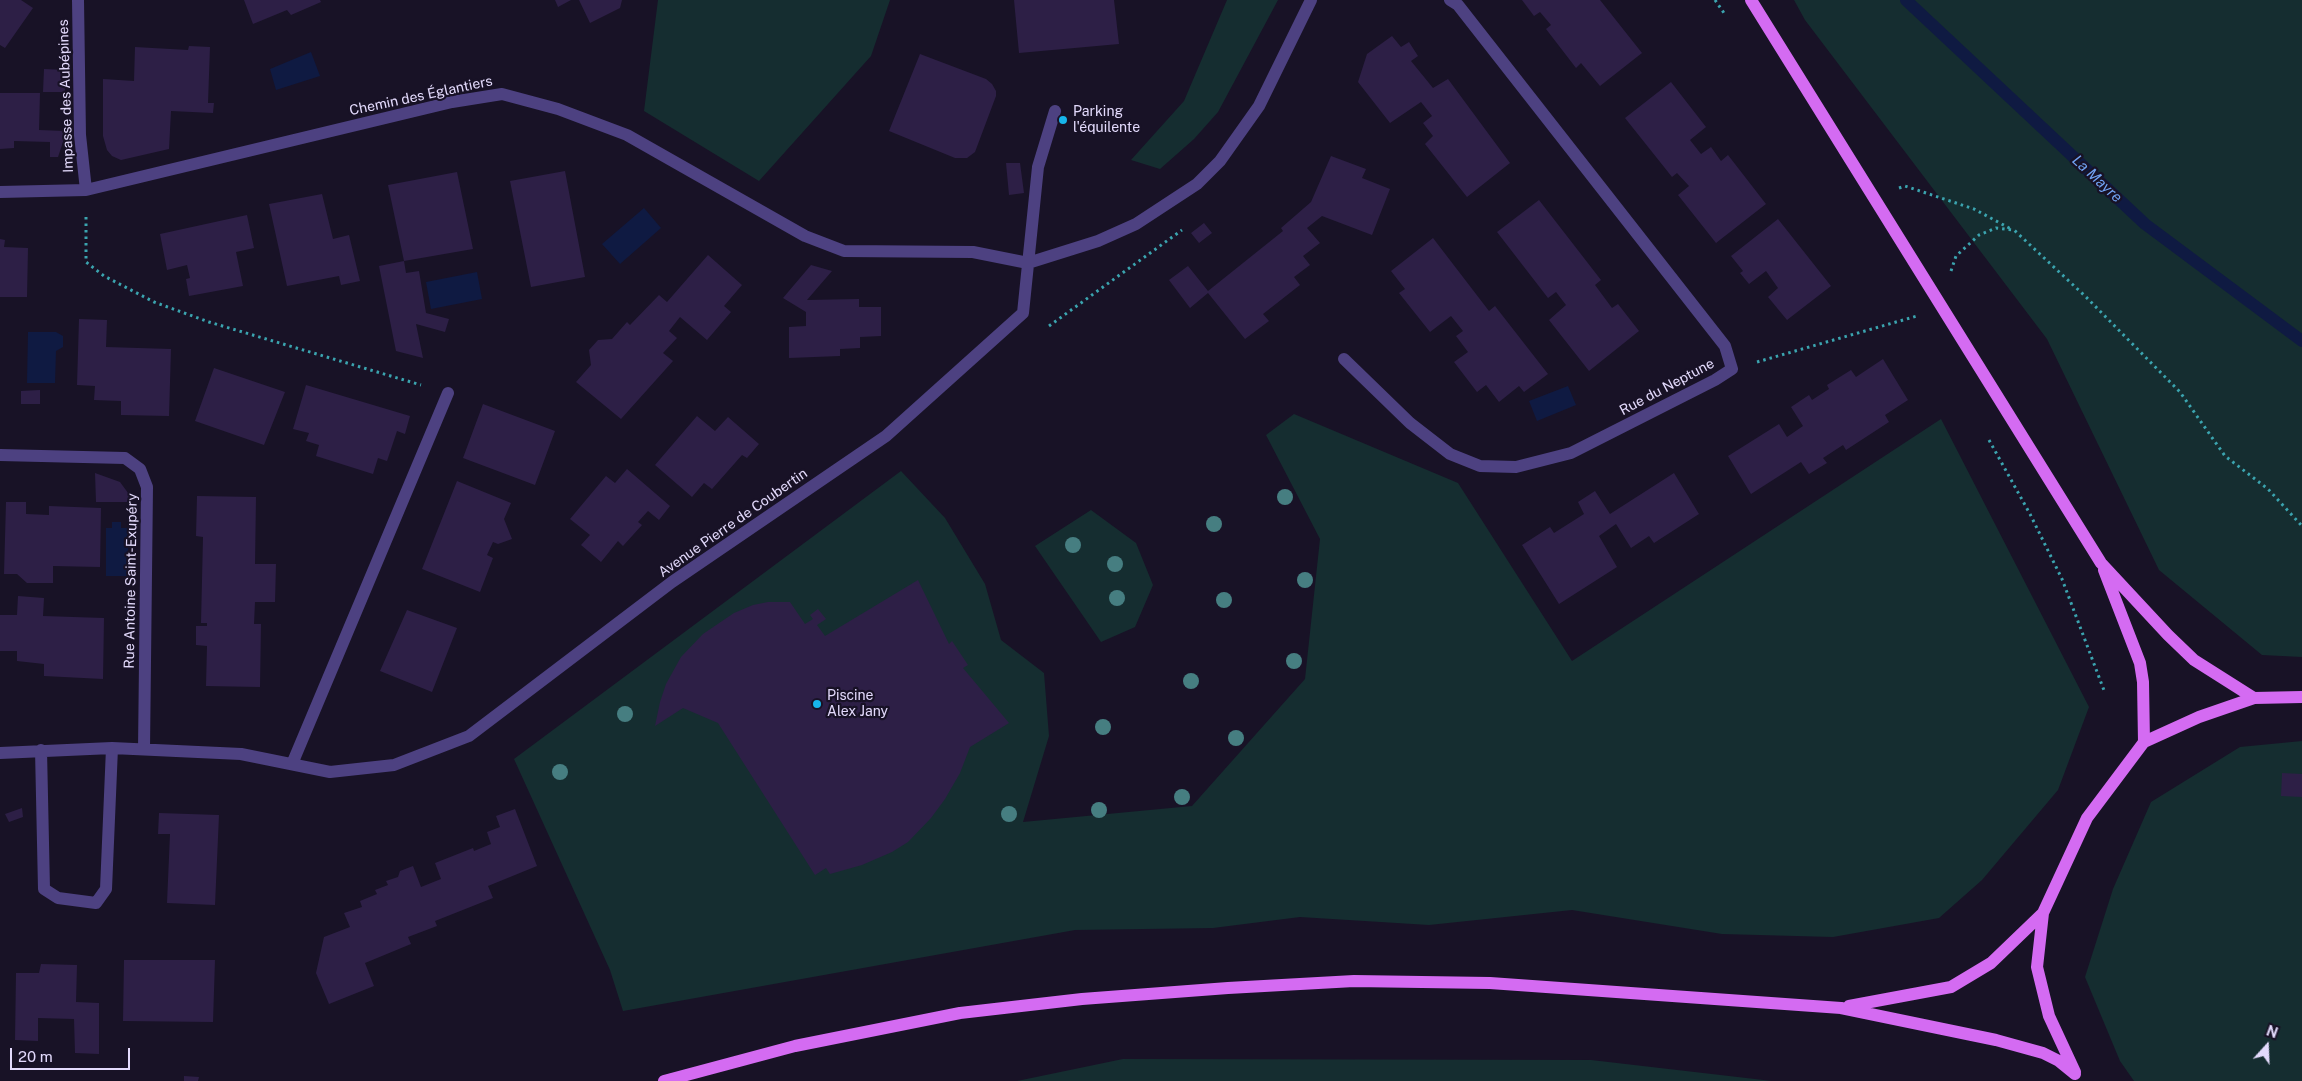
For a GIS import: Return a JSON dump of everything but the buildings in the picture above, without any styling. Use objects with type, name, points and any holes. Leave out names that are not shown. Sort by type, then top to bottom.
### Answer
[{"type":"main road","points":[[1751,0],[2101,563],[2140,664],[2144,682],[2144,742]]},
{"type":"main road","points":[[2101,563],[2194,660],[2254,698]]},
{"type":"main road","points":[[2078,1077],[2050,1016],[2037,967],[2043,913],[2087,818],[2144,742],[2199,717],[2254,698],[2296,697]]},
{"type":"main road","points":[[1841,1008],[1951,986],[1991,963],[2043,913]]},
{"type":"main road","points":[[664,1081],[795,1046],[960,1013],[1082,999],[1354,981],[1490,983],[1841,1008],[1996,1040],[2043,1053],[2059,1061],[2078,1077]]},
{"type":"street","name":"Impasse des Aubépines","points":[[78,0],[80,135],[86,190]]},
{"type":"street","points":[[1028,263],[1098,241],[1136,224],[1197,184],[1220,161],[1259,106],[1310,0]]},
{"type":"street","name":"Rue du Neptune","points":[[1344,360],[1410,423],[1450,454],[1480,466],[1516,467],[1571,453],[1715,380],[1732,369],[1725,346],[1458,5],[1450,0]]},
{"type":"street","name":"Chemin des Églantiers","points":[[0,192],[86,190],[452,102],[502,94],[558,109],[627,136],[805,236],[844,251],[973,252],[1028,263]]},
{"type":"street","name":"Avenue Pierre de Coubertin","points":[[0,753],[112,748],[241,754],[330,772],[394,765],[469,736],[672,582],[886,436],[1023,313],[1038,167],[1055,111]]},
{"type":"street","points":[[292,764],[448,393]]},
{"type":"street","name":"Rue Antoine Saint-Exupéry","points":[[0,455],[125,458],[140,469],[147,487],[144,749]]},
{"type":"street","points":[[41,750],[44,889],[58,898],[96,903],[106,889],[112,748]]},
{"type":"path","points":[[1715,0],[1726,17]]},
{"type":"path","points":[[1870,194],[1905,186],[1974,209],[2014,230],[2085,296],[2180,392],[2225,456],[2268,489],[2302,526]]},
{"type":"path","points":[[86,190],[86,262],[104,276],[154,302],[209,322],[448,393]]},
{"type":"path","points":[[1941,307],[1956,256],[1979,234],[1996,228],[2014,230]]},
{"type":"path","points":[[1732,369],[1920,315],[1914,307]]},
{"type":"path","points":[[1987,436],[2030,514],[2062,579],[2105,693]]},
{"type":"green space","points":[[658,0],[890,0],[871,56],[759,181],[644,111]]},
{"type":"green space","points":[[1227,0],[1278,0],[1218,112],[1194,139],[1160,169],[1131,160],[1184,101]]},
{"type":"green space","points":[[1794,0],[2302,0],[2302,657],[2262,655],[2159,570],[2047,339],[1805,20]]},
{"type":"green space","points":[[1294,414],[1458,483],[1572,661],[1941,419],[2089,707],[2058,790],[1982,880],[1939,918],[1833,937],[1722,934],[1572,910],[1429,925],[1300,917],[1213,928],[1075,930],[623,1011],[610,970],[514,759],[901,471],[945,518],[985,584],[1001,640],[1044,673],[1049,736],[1023,822],[1192,806],[1305,679],[1320,539],[1266,435]]},
{"type":"green space","points":[[1091,510],[1136,543],[1153,585],[1135,627],[1101,642],[1035,546]]},
{"type":"green space","points":[[2302,741],[2302,1081],[2134,1081],[2120,1061],[2085,977],[2113,889],[2151,802],[2240,747]]},
{"type":"green space","points":[[1123,1059],[1591,1060],[1772,1081],[1017,1081]]},
{"type":"water","points":[[311,52],[320,76],[276,90],[270,69]]},
{"type":"water","points":[[644,208],[661,228],[620,264],[602,244]]},
{"type":"water","points":[[477,272],[482,299],[431,309],[426,282]]},
{"type":"water","points":[[28,332],[56,332],[63,336],[63,347],[56,351],[55,383],[27,383]]},
{"type":"water","points":[[1568,386],[1576,405],[1537,421],[1529,401]]},
{"type":"water","points":[[112,522],[121,522],[121,528],[128,528],[128,576],[106,576],[106,528],[112,528]]},
{"type":"waterway","name":"La Mayre","points":[[1906,0],[2145,224],[2302,341]]},
{"type":"place","name":"Parking l'équilente","points":[[1063,120]]},
{"type":"place","name":"Piscine Alex Jany","points":[[817,704]]}]
